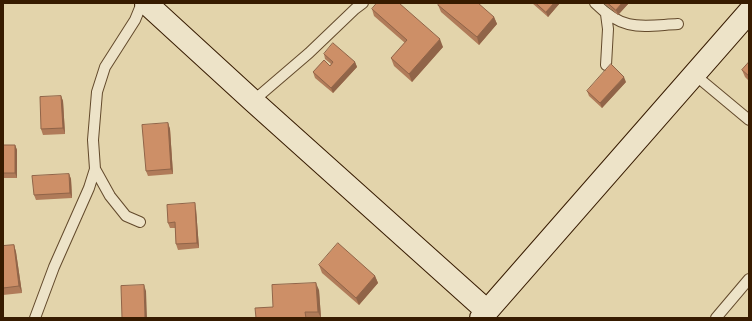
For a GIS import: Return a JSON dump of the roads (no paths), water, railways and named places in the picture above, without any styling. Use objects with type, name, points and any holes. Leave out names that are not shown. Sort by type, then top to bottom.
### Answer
[{"type":"street","points":[[146,3],[484,314],[749,12]]},
{"type":"lane","points":[[35,318],[54,267],[89,188],[95,169],[93,140],[97,92],[105,67],[135,20],[142,3]]},
{"type":"lane","points":[[253,101],[309,53],[363,3]]},
{"type":"lane","points":[[595,3],[606,14],[618,21],[635,26],[678,24]]},
{"type":"lane","points":[[606,14],[608,29],[606,65]]},
{"type":"lane","points":[[695,75],[749,120]]},
{"type":"lane","points":[[95,169],[110,196],[126,216],[140,222]]},
{"type":"lane","points":[[716,318],[749,279]]}]
